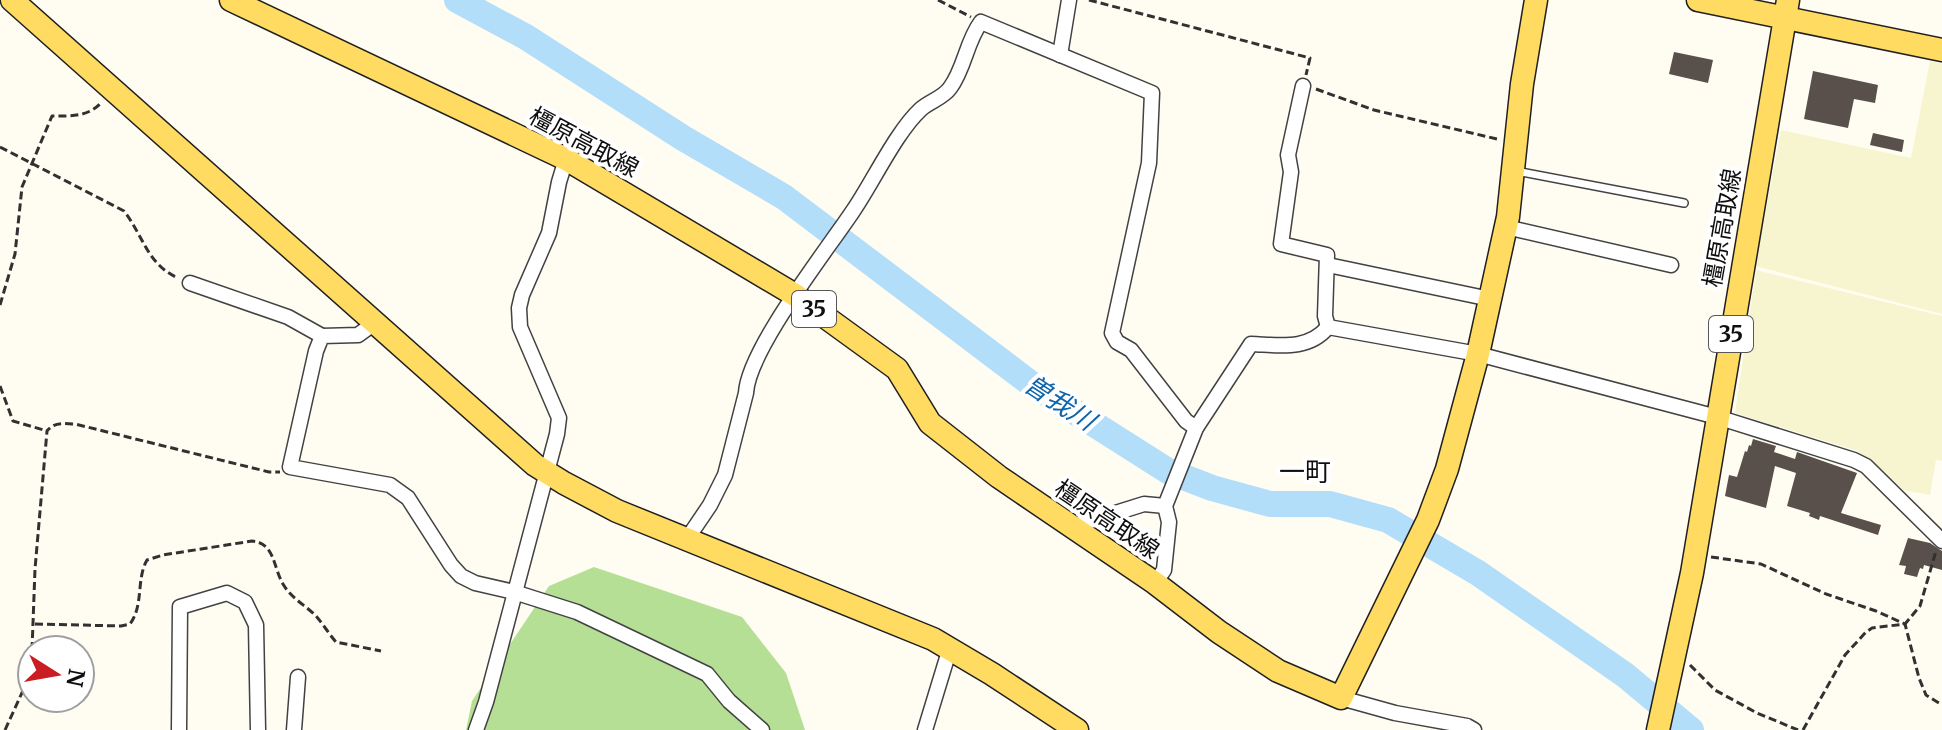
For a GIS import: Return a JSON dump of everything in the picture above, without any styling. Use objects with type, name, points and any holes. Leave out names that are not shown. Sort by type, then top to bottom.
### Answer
[{"type":"main road","points":[[12,0],[500,436],[546,472],[617,511],[886,619],[950,648],[1077,730]]},
{"type":"main road","name":"橿原高取線","points":[[231,0],[566,159],[795,295],[897,369],[930,423],[999,477],[1278,671],[1341,698]]},
{"type":"main road","points":[[1341,698],[1428,520],[1447,469],[1478,354],[1506,227],[1522,84],[1536,0]]},
{"type":"main road","points":[[1698,0],[1786,9],[1942,50]]},
{"type":"main road","name":"橿原高取線","points":[[1658,730],[1695,555],[1786,9]]},
{"type":"street","points":[[1060,55],[1069,0]]},
{"type":"street","points":[[687,539],[710,505],[725,475],[747,383],[763,345],[894,146],[921,109],[948,91],[974,31],[981,22],[1152,93],[1149,163],[1112,333],[1117,342],[1131,350],[1186,421],[1196,428]]},
{"type":"street","points":[[1303,86],[1288,155],[1291,172],[1281,244],[1327,255],[1325,316],[1328,327]]},
{"type":"street","points":[[476,730],[486,702],[559,418],[520,327],[519,308],[549,233],[566,159]]},
{"type":"street","points":[[1506,227],[1671,265]]},
{"type":"street","points":[[1328,265],[1490,299]]},
{"type":"street","points":[[190,283],[288,317],[313,328],[322,336],[358,335],[376,322]]},
{"type":"street","points":[[1328,327],[1478,354],[1717,417],[1854,460],[1866,466],[1940,540]]},
{"type":"street","points":[[1155,583],[1164,570],[1169,522],[1166,502],[1196,428],[1251,344],[1302,345],[1321,336],[1328,327]]},
{"type":"street","points":[[322,336],[290,467],[390,485],[408,498],[461,576],[475,583],[577,612],[707,674],[729,701],[762,730]]},
{"type":"street","points":[[1071,527],[1144,504],[1166,502]]},
{"type":"street","points":[[179,730],[180,607],[227,593],[245,602],[256,625],[258,730]]},
{"type":"street","points":[[925,730],[950,648]]},
{"type":"street","points":[[294,730],[298,677]]},
{"type":"street","points":[[1341,698],[1395,713],[1444,720],[1474,730]]},
{"type":"street","points":[[1394,730],[1395,713]]},
{"type":"lane","points":[[1514,171],[1684,203]]},
{"type":"path","points":[[938,0],[981,22]]},
{"type":"path","points":[[1089,0],[1310,58],[1303,86],[1374,110],[1516,143]]},
{"type":"path","points":[[0,305],[15,254],[22,187],[52,116],[80,115],[94,110],[112,88]]},
{"type":"path","points":[[0,147],[124,211],[136,226],[156,265],[190,283]]},
{"type":"path","points":[[0,386],[13,421],[47,431]]},
{"type":"path","points":[[33,634],[47,431],[56,423],[75,424],[269,472],[280,472],[290,467]]},
{"type":"path","points":[[1674,664],[1689,665],[1715,690],[1757,713],[1800,730],[1855,643],[1872,628],[1905,624],[1920,606],[1940,540]]},
{"type":"path","points":[[1695,555],[1761,564],[1826,594],[1905,624],[1926,695],[1942,705]]},
{"type":"path","points":[[5,730],[16,706]]},
{"type":"shaded area","points":[[1930,61],[1942,64],[1942,314],[1755,266],[1781,130],[1911,158]]},
{"type":"shaded area","points":[[1756,270],[1942,316],[1942,461],[1936,460],[1930,495],[1903,490],[1858,451],[1735,413]]},
{"type":"green space","points":[[594,567],[742,617],[786,673],[805,730],[466,730],[472,701],[549,586]]},
{"type":"building","points":[[1674,52],[1713,60],[1708,83],[1669,74]]},
{"type":"building","points":[[1813,71],[1878,85],[1875,103],[1854,99],[1848,128],[1804,119]]},
{"type":"building","points":[[1873,133],[1904,140],[1902,152],[1870,145]]},
{"type":"building","points":[[1753,439],[1776,446],[1774,452],[1795,459],[1797,452],[1857,473],[1841,513],[1881,525],[1878,535],[1820,516],[1819,520],[1809,516],[1810,513],[1787,506],[1796,473],[1775,466],[1766,508],[1725,496],[1729,475],[1737,477],[1745,451]]},
{"type":"building","points":[[1908,538],[1930,543],[1942,551],[1942,570],[1924,565],[1917,577],[1904,574],[1906,566],[1899,565]]},
{"type":"waterway","name":"曽我川","points":[[457,0],[526,37],[683,138],[784,197],[1034,386],[1168,471],[1212,488],[1270,504],[1330,504],[1388,520],[1478,573],[1625,675],[1691,730]]},
{"type":"district","name":"一町","points":[[1305,471]]}]
